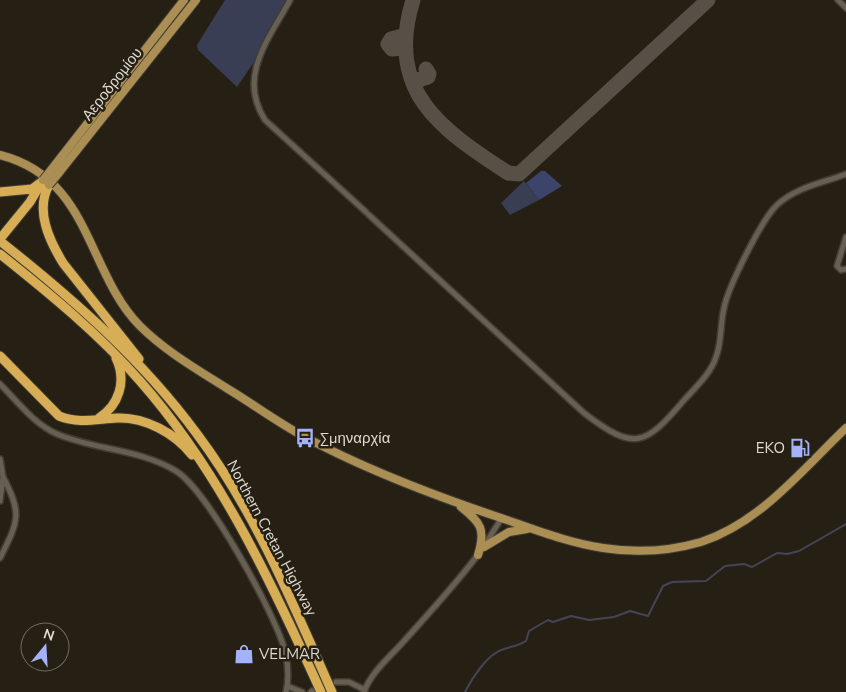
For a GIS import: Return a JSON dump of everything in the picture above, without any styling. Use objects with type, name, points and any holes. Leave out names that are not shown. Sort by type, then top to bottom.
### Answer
[{"type":"highway","points":[[0,192],[24,191],[44,186]]},
{"type":"highway","points":[[0,240],[44,186]]},
{"type":"highway","points":[[44,186],[44,215],[53,246],[63,263],[127,342],[158,385]]},
{"type":"highway","name":"Northern Cretan Highway","points":[[0,240],[98,324],[158,385],[197,433],[237,494],[296,611],[332,692]]},
{"type":"highway","name":"Northern Cretan Highway","points":[[2,255],[80,321],[113,352],[152,395],[188,441],[216,483],[254,549],[321,692]]},
{"type":"highway","points":[[96,420],[108,412],[119,392],[121,370],[113,352]]},
{"type":"highway","points":[[0,356],[59,416],[70,421],[119,418],[138,420],[176,439],[199,464],[254,549]]},
{"type":"main road","name":"Αεροδρομίου","points":[[55,172],[184,0]]},
{"type":"main road","name":"Αεροδρομίου","points":[[44,186],[196,0]]},
{"type":"main road","points":[[0,155],[19,161],[44,186],[78,214],[127,309],[139,325],[161,343],[300,434],[375,470],[501,519],[590,546],[620,550],[663,549],[699,542],[739,525],[755,514],[846,428]]},
{"type":"main road","points":[[456,503],[475,518],[482,529],[482,540],[478,555]]},
{"type":"main road","points":[[484,547],[508,532],[530,528]]},
{"type":"street","points":[[290,0],[256,65],[253,85],[255,102],[265,120],[584,414],[617,436],[636,439],[646,438],[661,427],[710,368],[718,352],[723,310],[729,293],[749,249],[777,205],[813,184],[846,174]]},
{"type":"street","points":[[838,0],[846,8]]},
{"type":"street","points":[[846,237],[837,266],[841,270],[846,269]]},
{"type":"street","points":[[0,384],[36,420],[52,432],[155,461],[178,472],[192,484],[210,508],[269,610],[285,650],[286,689],[302,692]]},
{"type":"street","points":[[0,459],[3,476],[0,501]]},
{"type":"street","points":[[0,558],[17,518],[12,493],[3,476]]},
{"type":"street","points":[[336,682],[349,682],[364,691],[381,666],[478,555],[501,519]]},
{"type":"shaded area","points":[[225,0],[288,0],[254,62],[237,87],[198,50],[197,45]]},
{"type":"shaded area","points":[[541,171],[545,171],[562,186],[539,200],[526,183]]},
{"type":"shaded area","points":[[524,181],[539,200],[510,215],[501,203]]},
{"type":"waterway","points":[[465,692],[476,673],[492,655],[526,641],[529,631],[548,620],[553,622],[571,616],[589,620],[614,617],[630,611],[648,616],[663,586],[672,582],[706,581],[725,566],[744,564],[752,567],[777,553],[787,554],[799,551],[846,524]]},
{"type":"taxiway","points":[[413,0],[406,32],[406,59],[413,83],[424,104],[441,123],[483,157],[508,173],[519,174],[708,0]]},
{"type":"taxiway","points":[[406,35],[391,39],[388,44],[392,49],[403,48],[406,50]]},
{"type":"taxiway","points":[[412,78],[418,80],[428,77],[429,74],[426,69]]},
{"type":"place","name":"Σμηναρχία","points":[[305,438]]},
{"type":"place","name":"EKO","points":[[800,448]]},
{"type":"place","name":"VELMAR","points":[[244,654]]}]
